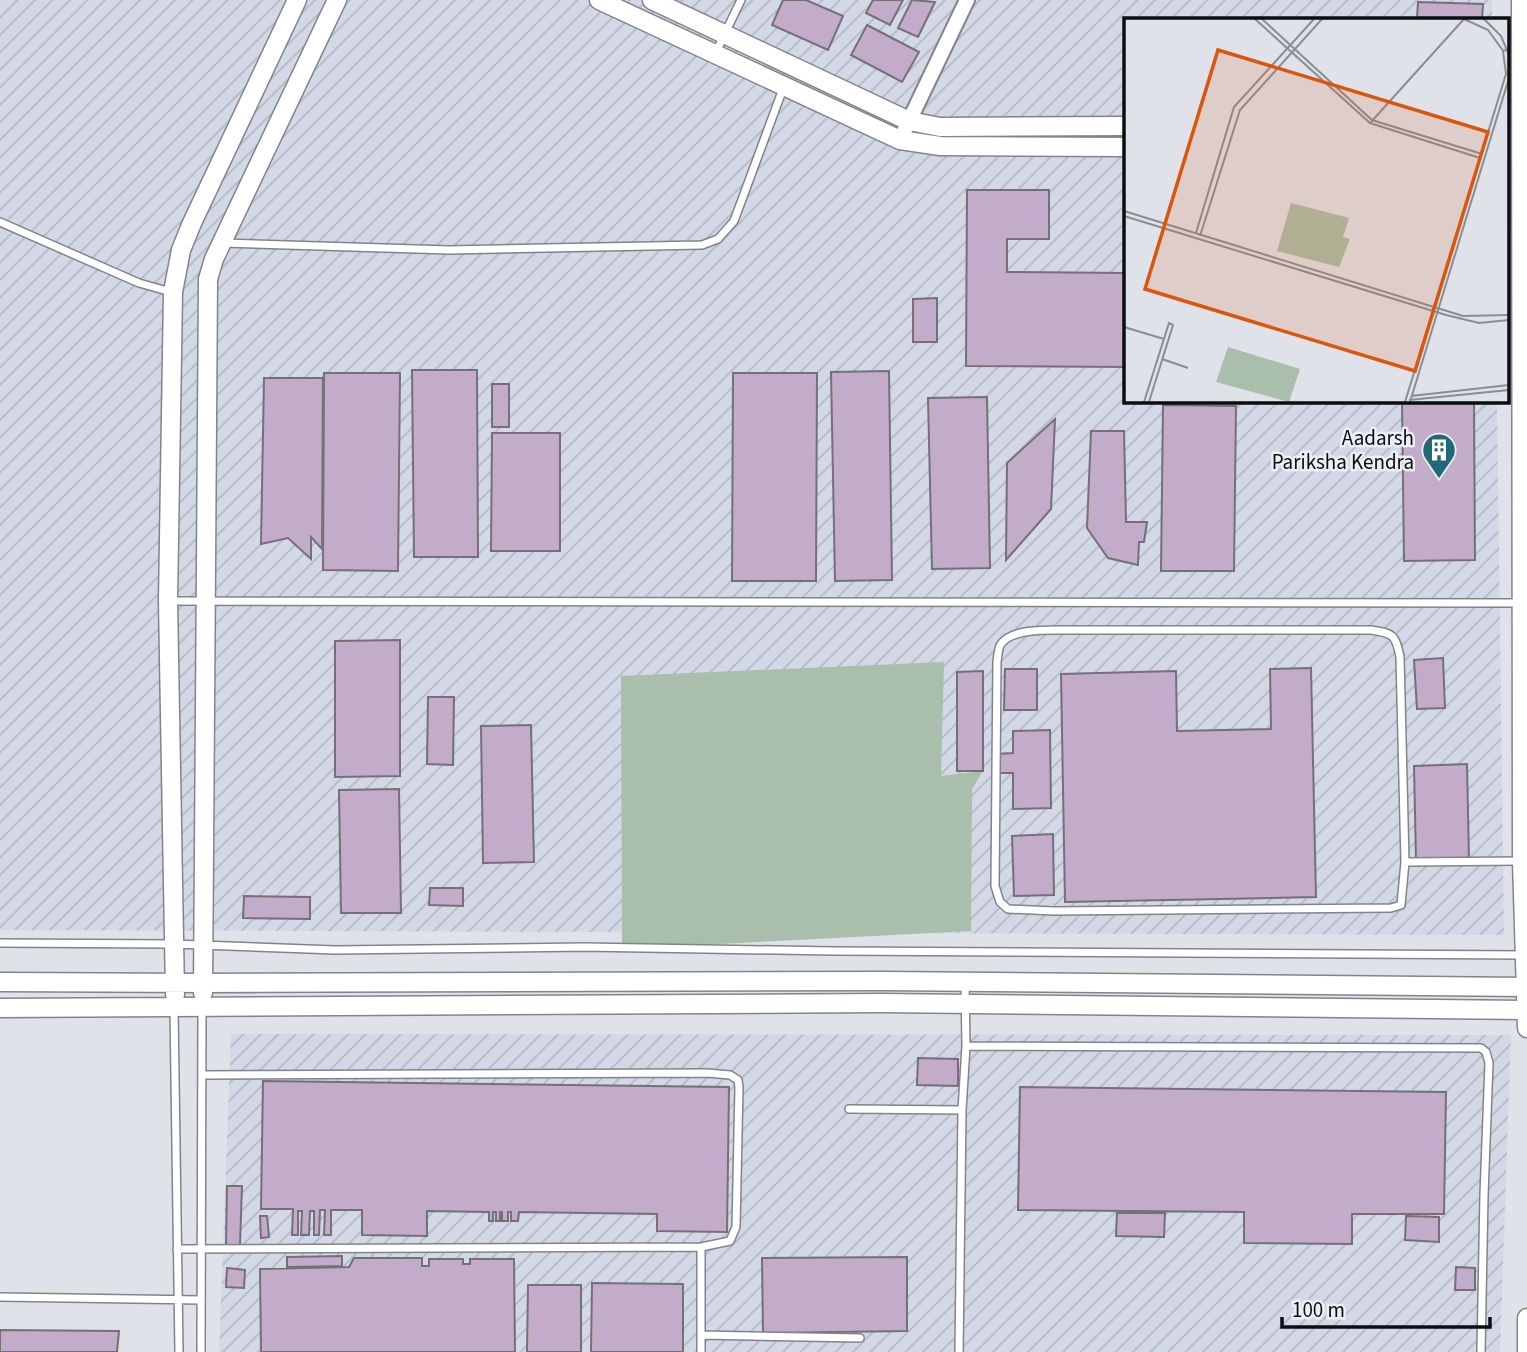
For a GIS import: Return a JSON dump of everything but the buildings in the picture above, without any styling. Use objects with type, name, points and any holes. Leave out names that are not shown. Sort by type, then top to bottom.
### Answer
[{"type":"street","points":[[174,1009],[168,601],[173,292],[181,250],[192,223],[297,0]]},
{"type":"street","points":[[202,1007],[208,292],[214,259],[221,243],[337,0]]},
{"type":"street","points":[[599,0],[716,52],[900,140],[940,146],[1124,147]]},
{"type":"street","points":[[652,0],[909,121],[940,127],[1124,126]]},
{"type":"street","points":[[900,140],[967,0]]},
{"type":"street","points":[[0,1008],[869,1003],[1527,1016],[1522,861],[1525,603],[1519,148],[1521,0]]},
{"type":"street","points":[[0,982],[965,982],[1526,987]]},
{"type":"street","points":[[1527,1318],[1527,1352]]},
{"type":"lane","points":[[716,52],[741,0]]},
{"type":"lane","points":[[221,243],[449,250],[702,245],[718,239],[734,221],[785,86]]},
{"type":"lane","points":[[0,222],[139,283],[173,292]]},
{"type":"lane","points":[[168,601],[1525,603]]},
{"type":"lane","points":[[1068,629],[1357,630],[1389,633],[1397,641],[1400,657],[1405,862],[1401,905],[1391,908],[1008,909],[1000,902],[995,886],[997,661],[1000,645],[1009,637],[1029,631],[1068,629]]},
{"type":"lane","points":[[1405,862],[1522,861]]},
{"type":"lane","points":[[0,943],[173,944],[335,950],[584,947],[1526,955]]},
{"type":"lane","points":[[959,1352],[962,1110],[967,1006],[965,982]]},
{"type":"lane","points":[[201,1352],[202,1007]]},
{"type":"lane","points":[[174,1009],[178,1352]]},
{"type":"lane","points":[[966,1046],[1481,1048],[1486,1052],[1489,1063],[1481,1352]]},
{"type":"lane","points":[[177,1249],[701,1247],[730,1241],[736,1227],[740,1097],[738,1080],[730,1075],[202,1075]]},
{"type":"lane","points":[[849,1109],[962,1110]]},
{"type":"lane","points":[[701,1247],[701,1352]]},
{"type":"lane","points":[[0,1297],[201,1300]]},
{"type":"lane","points":[[701,1335],[860,1338]]},
{"type":"shaded area","points":[[0,0],[1492,0],[1492,18],[1124,18],[1124,402],[1497,402],[1504,935],[0,930]]},
{"type":"shaded area","points":[[231,1034],[1511,1035],[1500,1352],[219,1352]]},
{"type":"green space","points":[[944,662],[941,776],[983,771],[972,789],[971,931],[622,949],[621,676]]},
{"type":"place","name":"Aadarsh Pariksha Kendra","points":[[1439,480]]}]
